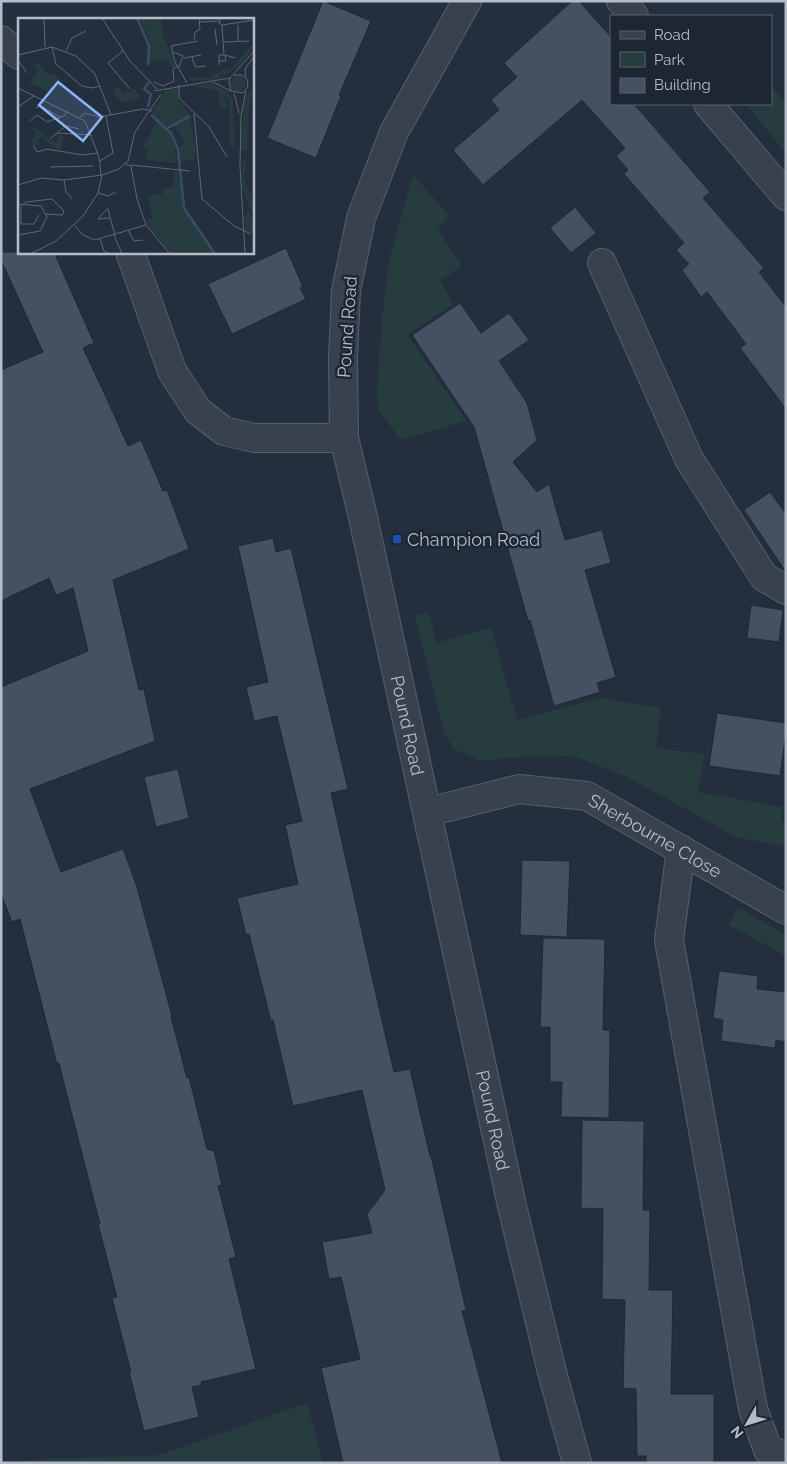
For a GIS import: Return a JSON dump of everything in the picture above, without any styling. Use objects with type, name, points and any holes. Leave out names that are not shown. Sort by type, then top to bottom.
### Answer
[{"type":"street","name":"Pound Road","points":[[467,1],[394,132],[361,218],[346,291],[343,358],[344,438],[428,812],[512,1206],[552,1372],[577,1463]]},
{"type":"street","points":[[621,1],[633,15]]},
{"type":"street","points":[[1,40],[18,54]]},
{"type":"street","points":[[709,105],[786,196]]},
{"type":"street","points":[[131,254],[172,371],[198,411],[224,431],[254,438],[344,438]]},
{"type":"street","points":[[602,263],[689,459],[764,577],[786,590]]},
{"type":"street","name":"Sherbourne Close","points":[[428,812],[519,789],[587,796],[786,910]]},
{"type":"street","points":[[681,850],[669,940],[753,1409],[768,1450],[786,1456]]},
{"type":"green space","points":[[772,88],[786,102],[786,153],[747,105],[772,105]]},
{"type":"green space","points":[[413,175],[449,215],[438,230],[462,266],[440,280],[453,304],[408,335],[466,421],[401,440],[378,410],[377,391],[382,319],[389,260]]},
{"type":"green space","points":[[429,613],[437,643],[491,627],[517,720],[600,698],[661,708],[656,748],[705,754],[698,792],[783,807],[781,821],[786,822],[786,846],[738,838],[627,777],[574,756],[533,755],[481,761],[454,749],[444,733],[415,615]]},
{"type":"green space","points":[[738,907],[786,935],[786,956],[729,925]]},
{"type":"green space","points":[[307,1403],[323,1463],[1,1463],[44,1459],[159,1455]]},
{"type":"building","points":[[323,1],[371,21],[339,95],[341,96],[316,158],[267,138]]},
{"type":"building","points":[[572,1],[579,1],[610,36],[610,105],[635,105],[710,192],[703,198],[764,268],[759,272],[786,307],[786,409],[740,348],[746,344],[707,292],[701,297],[682,270],[689,264],[676,250],[684,243],[624,174],[628,170],[616,156],[625,148],[582,100],[483,185],[453,150],[499,110],[491,100],[517,77],[504,63]]},
{"type":"building","points":[[575,207],[596,233],[571,253],[550,228]]},
{"type":"building","points":[[286,248],[303,287],[300,288],[306,299],[232,334],[208,284]]},
{"type":"building","points":[[1,252],[55,254],[94,343],[83,348],[128,446],[141,440],[163,491],[167,490],[189,549],[113,580],[139,690],[144,689],[155,741],[30,789],[61,872],[123,849],[136,884],[207,1149],[214,1151],[222,1185],[218,1186],[236,1257],[229,1259],[256,1369],[201,1382],[202,1385],[192,1387],[199,1417],[144,1431],[112,1298],[117,1297],[59,1063],[57,1064],[20,919],[12,922],[1,894],[1,687],[88,651],[73,588],[56,595],[49,578],[1,601],[1,370],[43,352],[1,260]]},
{"type":"building","points":[[460,303],[481,333],[509,313],[529,340],[499,361],[527,403],[537,440],[513,462],[537,492],[549,484],[565,540],[602,530],[611,563],[585,570],[616,677],[597,683],[600,692],[554,706],[530,620],[528,621],[474,427],[412,335]]},
{"type":"building","points":[[770,492],[786,514],[786,572],[744,510]]},
{"type":"building","points":[[273,538],[276,552],[291,548],[348,789],[331,793],[382,1021],[394,1072],[410,1069],[466,1310],[462,1311],[502,1463],[343,1463],[321,1368],[360,1359],[341,1277],[329,1279],[322,1242],[372,1233],[367,1214],[385,1190],[362,1090],[293,1106],[273,1020],[271,1021],[249,934],[246,935],[237,898],[298,884],[285,825],[302,821],[277,716],[254,721],[246,687],[268,682],[238,546]]},
{"type":"building","points":[[751,605],[783,610],[779,642],[747,638]]},
{"type":"building","points":[[717,713],[786,723],[780,776],[709,766]]},
{"type":"building","points":[[178,769],[189,818],[156,827],[144,777]]},
{"type":"building","points":[[522,860],[570,861],[567,937],[520,935]]},
{"type":"building","points":[[543,938],[605,939],[603,1030],[610,1030],[609,1118],[561,1117],[562,1082],[550,1082],[550,1027],[540,1027]]},
{"type":"building","points":[[719,971],[758,976],[757,989],[786,992],[786,1042],[776,1040],[775,1048],[721,1041],[723,1020],[713,1018]]},
{"type":"building","points":[[582,1120],[644,1121],[643,1210],[650,1210],[649,1290],[673,1290],[671,1394],[714,1394],[714,1463],[646,1463],[646,1456],[637,1456],[636,1389],[623,1388],[625,1300],[602,1299],[603,1209],[581,1208]]},
{"type":"place","name":"Champion Road","points":[[397,539]]}]
